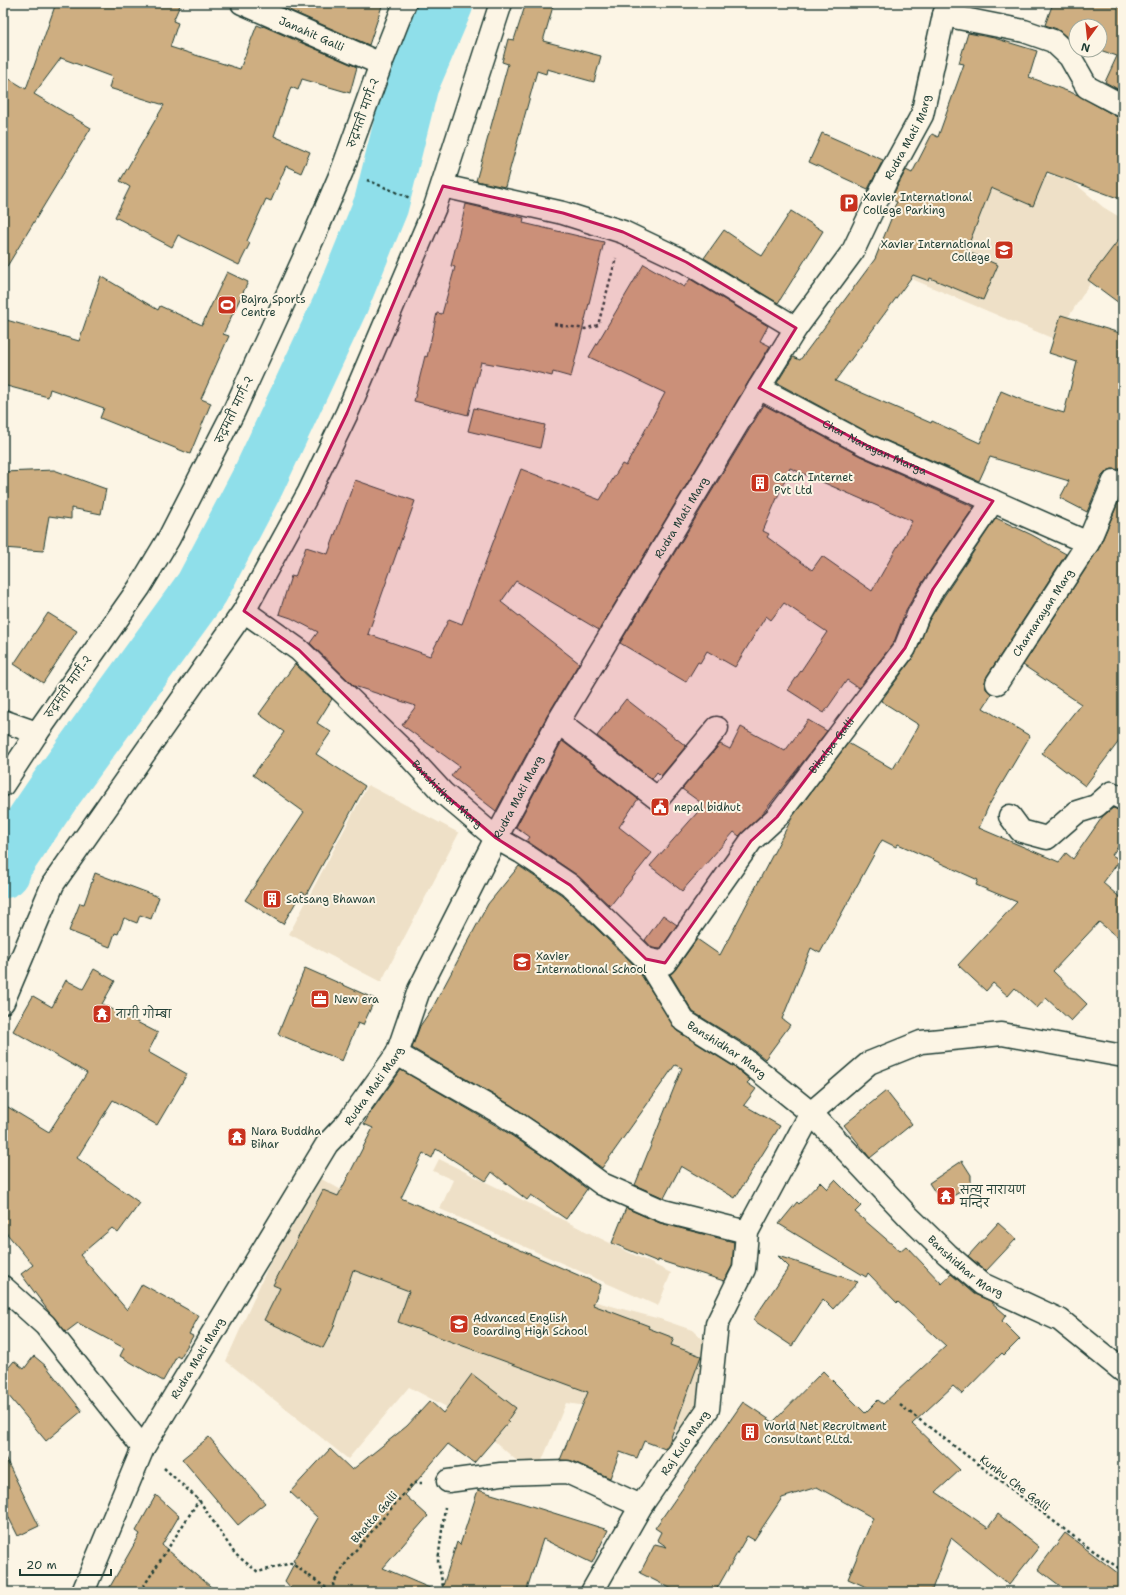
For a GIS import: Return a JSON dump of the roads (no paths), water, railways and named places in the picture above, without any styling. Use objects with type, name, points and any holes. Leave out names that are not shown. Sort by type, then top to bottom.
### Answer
[{"type":"street","name":"Janahit Galli","points":[[242,3],[381,64]]},
{"type":"street","name":"रुद्रमती मार्ग-२","points":[[3,785],[36,732],[139,588],[169,538],[234,411],[342,171],[405,3]]},
{"type":"street","points":[[3,1002],[53,884],[244,611],[309,492],[347,413],[435,207],[501,3]]},
{"type":"street","points":[[946,9],[1024,31],[1053,41],[1070,57],[1087,87],[1123,106]]},
{"type":"street","name":"Rudra Mati Marg","points":[[83,1592],[143,1448],[327,1144],[348,1122],[397,1054],[419,990],[496,838],[558,722],[758,388],[796,328],[853,252],[886,181],[922,115],[946,9]]},
{"type":"street","points":[[443,186],[563,213],[623,232],[686,262],[796,328]]},
{"type":"street","name":"Char Narayan Marga","points":[[758,388],[866,445],[992,501]]},
{"type":"street","name":"Charnarayan Marg","points":[[997,682],[1088,543],[1114,481],[1123,484]]},
{"type":"street","points":[[992,501],[1088,543]]},
{"type":"street","name":"Bikalpa Galli","points":[[646,959],[665,963],[751,841],[777,817],[834,742],[905,648],[918,616],[933,589],[992,501]]},
{"type":"street","name":"Banshidhar Marg","points":[[244,611],[298,650],[408,755],[443,793],[496,838],[521,852],[570,885],[646,959],[684,1021],[743,1058],[812,1113],[908,1216],[947,1254],[982,1284],[1060,1320],[1123,1371]]},
{"type":"street","points":[[3,721],[36,732]]},
{"type":"street","points":[[558,722],[658,798],[718,728]]},
{"type":"street","points":[[1010,816],[1020,832],[1047,838],[1077,812],[1096,806],[1111,793],[1123,799]]},
{"type":"street","points":[[397,1054],[504,1115],[556,1150],[602,1184],[663,1211],[747,1232],[812,1113],[869,1063],[921,1042],[1002,1034],[1123,1056]]},
{"type":"street","name":"Raj Kulo Marg","points":[[592,1592],[641,1506],[708,1409],[716,1324],[744,1269],[747,1232]]},
{"type":"street","points":[[3,1287],[45,1325],[143,1448]]},
{"type":"street","points":[[448,1480],[501,1474],[567,1472],[641,1506]]},
{"type":"waterway","points":[[3,871],[5,864],[56,789],[202,588],[258,481],[341,303],[381,205],[411,85],[446,3]]},
{"type":"place","name":"Xavier International College Parking","points":[[849,203]]},
{"type":"place","name":"Xavier International College","points":[[1004,250]]},
{"type":"place","name":"Bajra Sports Centre","points":[[227,305]]},
{"type":"place","name":"Catch Internet Pvt Ltd","points":[[760,483]]},
{"type":"place","name":"nepal bidhut","points":[[660,807]]},
{"type":"place","name":"Satsang Bhawan","points":[[272,899]]},
{"type":"place","name":"Xavier International School","points":[[522,962]]},
{"type":"place","name":"New era","points":[[320,999]]},
{"type":"place","name":"नागी गोम्बा","points":[[102,1014]]},
{"type":"place","name":"Nara Buddha Bihar","points":[[237,1137]]},
{"type":"place","name":"सत्य नारायण मन्दिर","points":[[946,1196]]},
{"type":"place","name":"Advanced English Boarding High School","points":[[459,1324]]},
{"type":"place","name":"World Net Recruitment Consultant P.Ltd.","points":[[750,1432]]}]
